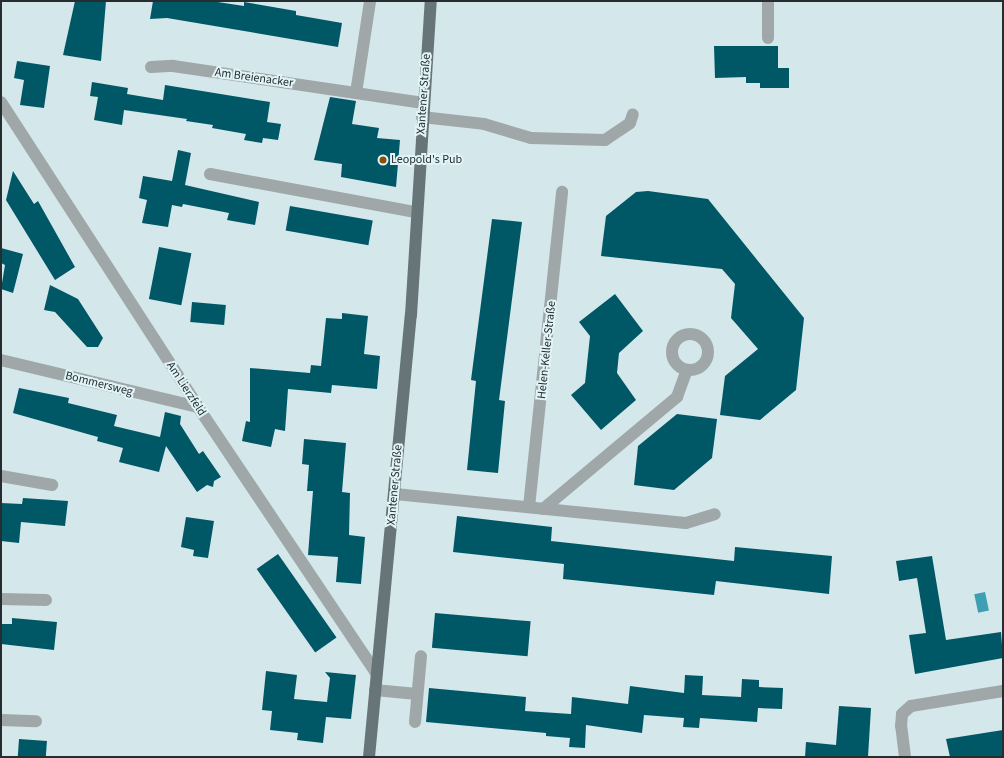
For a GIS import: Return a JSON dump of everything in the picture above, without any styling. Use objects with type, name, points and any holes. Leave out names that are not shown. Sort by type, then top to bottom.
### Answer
[{"type":"main road","name":"Xantener Straße","points":[[369,757],[376,673],[395,494],[431,1]]},
{"type":"street","points":[[356,93],[370,1]]},
{"type":"street","points":[[768,1],[768,38]]},
{"type":"street","name":"Am Breienacker","points":[[151,67],[173,66],[423,103]]},
{"type":"street","name":"Am Lierzfeld","points":[[1,102],[198,407],[376,673]]},
{"type":"street","points":[[422,117],[484,124],[531,138],[605,140],[630,123],[633,114]]},
{"type":"street","points":[[210,174],[416,212]]},
{"type":"street","name":"Helen-Keller-Straße","points":[[529,507],[562,192]]},
{"type":"street","name":"Bommersweg","points":[[1,360],[198,407]]},
{"type":"street","points":[[543,509],[677,397],[687,370]]},
{"type":"street","points":[[1,476],[52,485]]},
{"type":"street","points":[[395,494],[686,523],[716,514]]},
{"type":"street","points":[[1,599],[46,600]]},
{"type":"street","points":[[415,722],[421,656]]},
{"type":"street","points":[[375,690],[417,694]]},
{"type":"street","points":[[905,757],[901,726],[902,714],[911,706],[1003,691]]},
{"type":"street","points":[[1,720],[36,721]]},
{"type":"water","points":[[985,592],[989,611],[978,613],[974,594]]},
{"type":"building","points":[[75,1],[106,1],[101,61],[63,55]]},
{"type":"building","points":[[153,1],[211,1],[244,6],[244,2],[296,11],[296,15],[342,23],[338,47],[167,18],[150,19]]},
{"type":"building","points":[[714,46],[778,46],[778,68],[789,68],[789,88],[760,88],[760,83],[746,83],[746,77],[715,78]]},
{"type":"building","points":[[17,61],[50,66],[44,108],[20,105],[24,80],[14,78]]},
{"type":"building","points":[[92,82],[128,88],[127,94],[163,100],[165,85],[270,102],[267,122],[281,124],[278,140],[263,138],[262,143],[244,140],[246,134],[212,128],[213,125],[186,121],[187,119],[124,110],[122,125],[94,120],[98,97],[90,96]]},
{"type":"building","points":[[330,97],[356,101],[352,124],[379,128],[377,138],[400,140],[396,187],[341,177],[342,164],[314,160]]},
{"type":"building","points":[[178,150],[191,153],[185,185],[259,202],[255,225],[227,220],[229,213],[183,204],[182,207],[172,205],[168,227],[142,223],[147,200],[139,198],[143,176],[172,181]]},
{"type":"building","points":[[13,171],[34,204],[38,201],[75,267],[55,280],[6,200]]},
{"type":"building","points":[[648,191],[708,199],[804,318],[796,390],[760,420],[720,415],[725,376],[758,349],[731,318],[735,284],[722,269],[601,256],[606,216],[636,192]]},
{"type":"building","points":[[290,206],[373,221],[368,245],[286,231]]},
{"type":"building","points":[[492,219],[522,222],[499,400],[505,401],[498,473],[467,470],[476,381],[471,380]]},
{"type":"building","points":[[159,247],[191,253],[181,305],[149,299]]},
{"type":"building","points":[[1,248],[23,254],[13,293],[1,289],[5,265],[1,263]]},
{"type":"building","points":[[50,285],[78,299],[103,338],[98,347],[87,347],[55,312],[44,310]]},
{"type":"building","points":[[615,294],[643,331],[619,353],[617,373],[636,400],[601,430],[571,395],[585,383],[590,336],[579,322]]},
{"type":"building","points":[[192,302],[226,305],[224,325],[190,322]]},
{"type":"building","points":[[342,313],[368,316],[364,354],[380,356],[377,389],[332,385],[331,393],[288,389],[285,431],[275,429],[271,447],[242,441],[246,421],[250,422],[250,368],[310,373],[311,365],[321,366],[326,318],[342,319]]},
{"type":"building","points":[[19,388],[69,398],[68,403],[117,415],[114,426],[160,437],[165,412],[181,416],[180,424],[199,454],[203,451],[221,477],[214,481],[213,487],[207,485],[197,492],[166,446],[159,472],[119,462],[123,448],[97,441],[98,437],[13,413]]},
{"type":"building","points":[[677,414],[717,419],[712,458],[674,490],[634,485],[638,446]]},
{"type":"building","points":[[304,439],[346,443],[342,492],[350,493],[349,535],[365,537],[361,584],[336,582],[338,557],[308,555],[313,491],[307,491],[309,465],[302,464]]},
{"type":"building","points":[[23,498],[68,501],[65,526],[21,522],[19,543],[1,541],[1,503],[22,504]]},
{"type":"building","points":[[457,516],[552,527],[551,541],[734,561],[735,547],[832,556],[829,594],[716,581],[714,595],[563,579],[564,564],[453,552]]},
{"type":"building","points":[[186,517],[214,521],[208,558],[193,556],[194,550],[181,547]]},
{"type":"building","points":[[278,554],[337,638],[315,652],[257,569]]},
{"type":"building","points":[[932,556],[946,640],[1001,632],[1003,658],[915,674],[909,635],[926,633],[917,578],[899,581],[896,561]]},
{"type":"building","points":[[435,613],[531,621],[528,656],[432,648]]},
{"type":"building","points":[[12,618],[57,622],[54,650],[1,644],[1,624],[12,624]]},
{"type":"building","points":[[266,671],[297,675],[294,699],[327,702],[330,678],[325,672],[356,675],[351,719],[326,717],[323,743],[297,740],[298,733],[270,730],[272,711],[262,710]]},
{"type":"building","points":[[685,675],[703,676],[702,695],[741,697],[742,679],[759,680],[759,687],[783,688],[782,709],[758,708],[757,722],[700,718],[699,728],[683,727],[684,718],[644,715],[642,733],[586,725],[585,748],[569,747],[570,738],[546,736],[546,733],[426,722],[429,688],[526,697],[525,711],[571,714],[572,697],[628,704],[630,686],[684,693]]},
{"type":"building","points":[[839,706],[871,708],[868,757],[805,757],[806,742],[836,745]]},
{"type":"building","points":[[1003,730],[1003,757],[950,757],[946,739]]},
{"type":"building","points":[[19,739],[47,741],[46,757],[18,757]]},
{"type":"place","name":"Leopold's Pub","points":[[383,160]]}]
